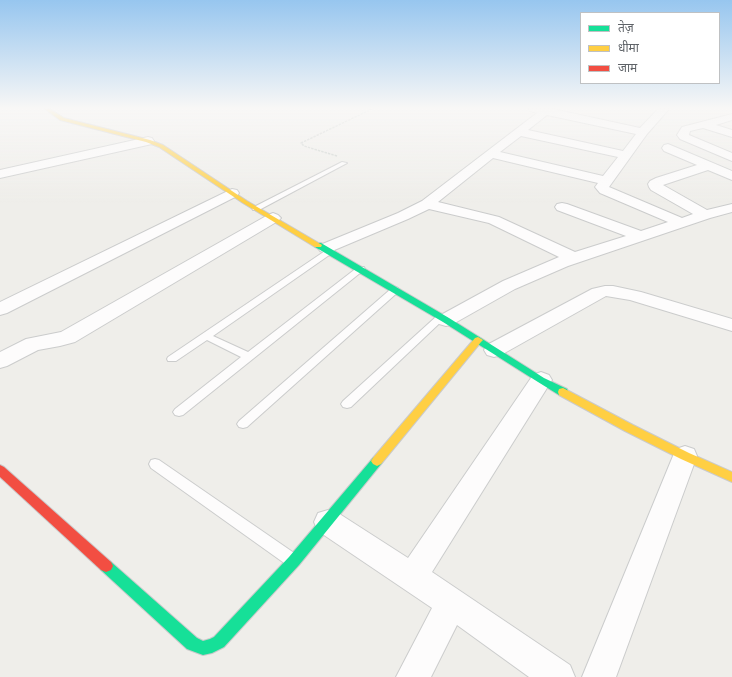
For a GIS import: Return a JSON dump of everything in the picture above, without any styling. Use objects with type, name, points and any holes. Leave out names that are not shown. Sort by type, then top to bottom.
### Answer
[{"type":"street","points":[[0,174],[148,141],[171,152],[256,208],[444,318],[541,380],[629,428],[685,456],[732,477]]},
{"type":"street","points":[[328,250],[410,214],[427,204],[508,141]]},
{"type":"street","points":[[559,141],[626,155]]},
{"type":"street","points":[[637,141],[602,187],[605,190],[682,223]]},
{"type":"street","points":[[693,141],[731,156]]},
{"type":"street","points":[[668,148],[732,176]]},
{"type":"street","points":[[491,154],[607,181]]},
{"type":"street","points":[[705,215],[655,184],[709,166]]},
{"type":"street","points":[[0,309],[232,193]]},
{"type":"street","points":[[427,204],[494,220],[574,258]]},
{"type":"street","points":[[562,207],[641,236]]},
{"type":"street","points":[[444,318],[509,285],[574,258],[705,215],[732,208]]},
{"type":"street","points":[[0,361],[33,344],[60,340],[68,337],[274,218]]},
{"type":"street","points":[[494,350],[598,293],[605,291],[613,291],[634,296],[732,325]]},
{"type":"street","points":[[0,470],[192,644],[203,648],[212,646],[220,642],[328,522],[478,340]]},
{"type":"street","points":[[412,577],[541,380]]},
{"type":"street","points":[[599,677],[685,456]]},
{"type":"street","points":[[328,522],[452,602],[558,677]]},
{"type":"street","points":[[412,677],[452,602]]},
{"type":"lane","points":[[256,208],[344,163]]},
{"type":"lane","points":[[172,359],[328,250]]},
{"type":"lane","points":[[179,412],[361,269]]},
{"type":"lane","points":[[243,424],[395,290]]},
{"type":"lane","points":[[347,404],[444,318]]},
{"type":"lane","points":[[206,336],[249,357]]},
{"type":"lane","points":[[155,464],[294,561]]},
{"type":"path","points":[[306,141],[301,143],[304,146],[347,159],[344,163]]},
{"type":"traffic: fast","points":[[318,245],[446,320],[541,380],[563,392]]},
{"type":"traffic: fast","points":[[106,566],[192,644],[203,648],[212,646],[219,642],[294,561],[377,461]]},
{"type":"traffic: slow","points":[[146,141],[161,146],[245,202],[318,245]]},
{"type":"traffic: slow","points":[[377,461],[478,340]]},
{"type":"traffic: slow","points":[[563,392],[629,428],[685,456],[732,477]]},
{"type":"traffic: jam","points":[[0,470],[106,566]]}]
